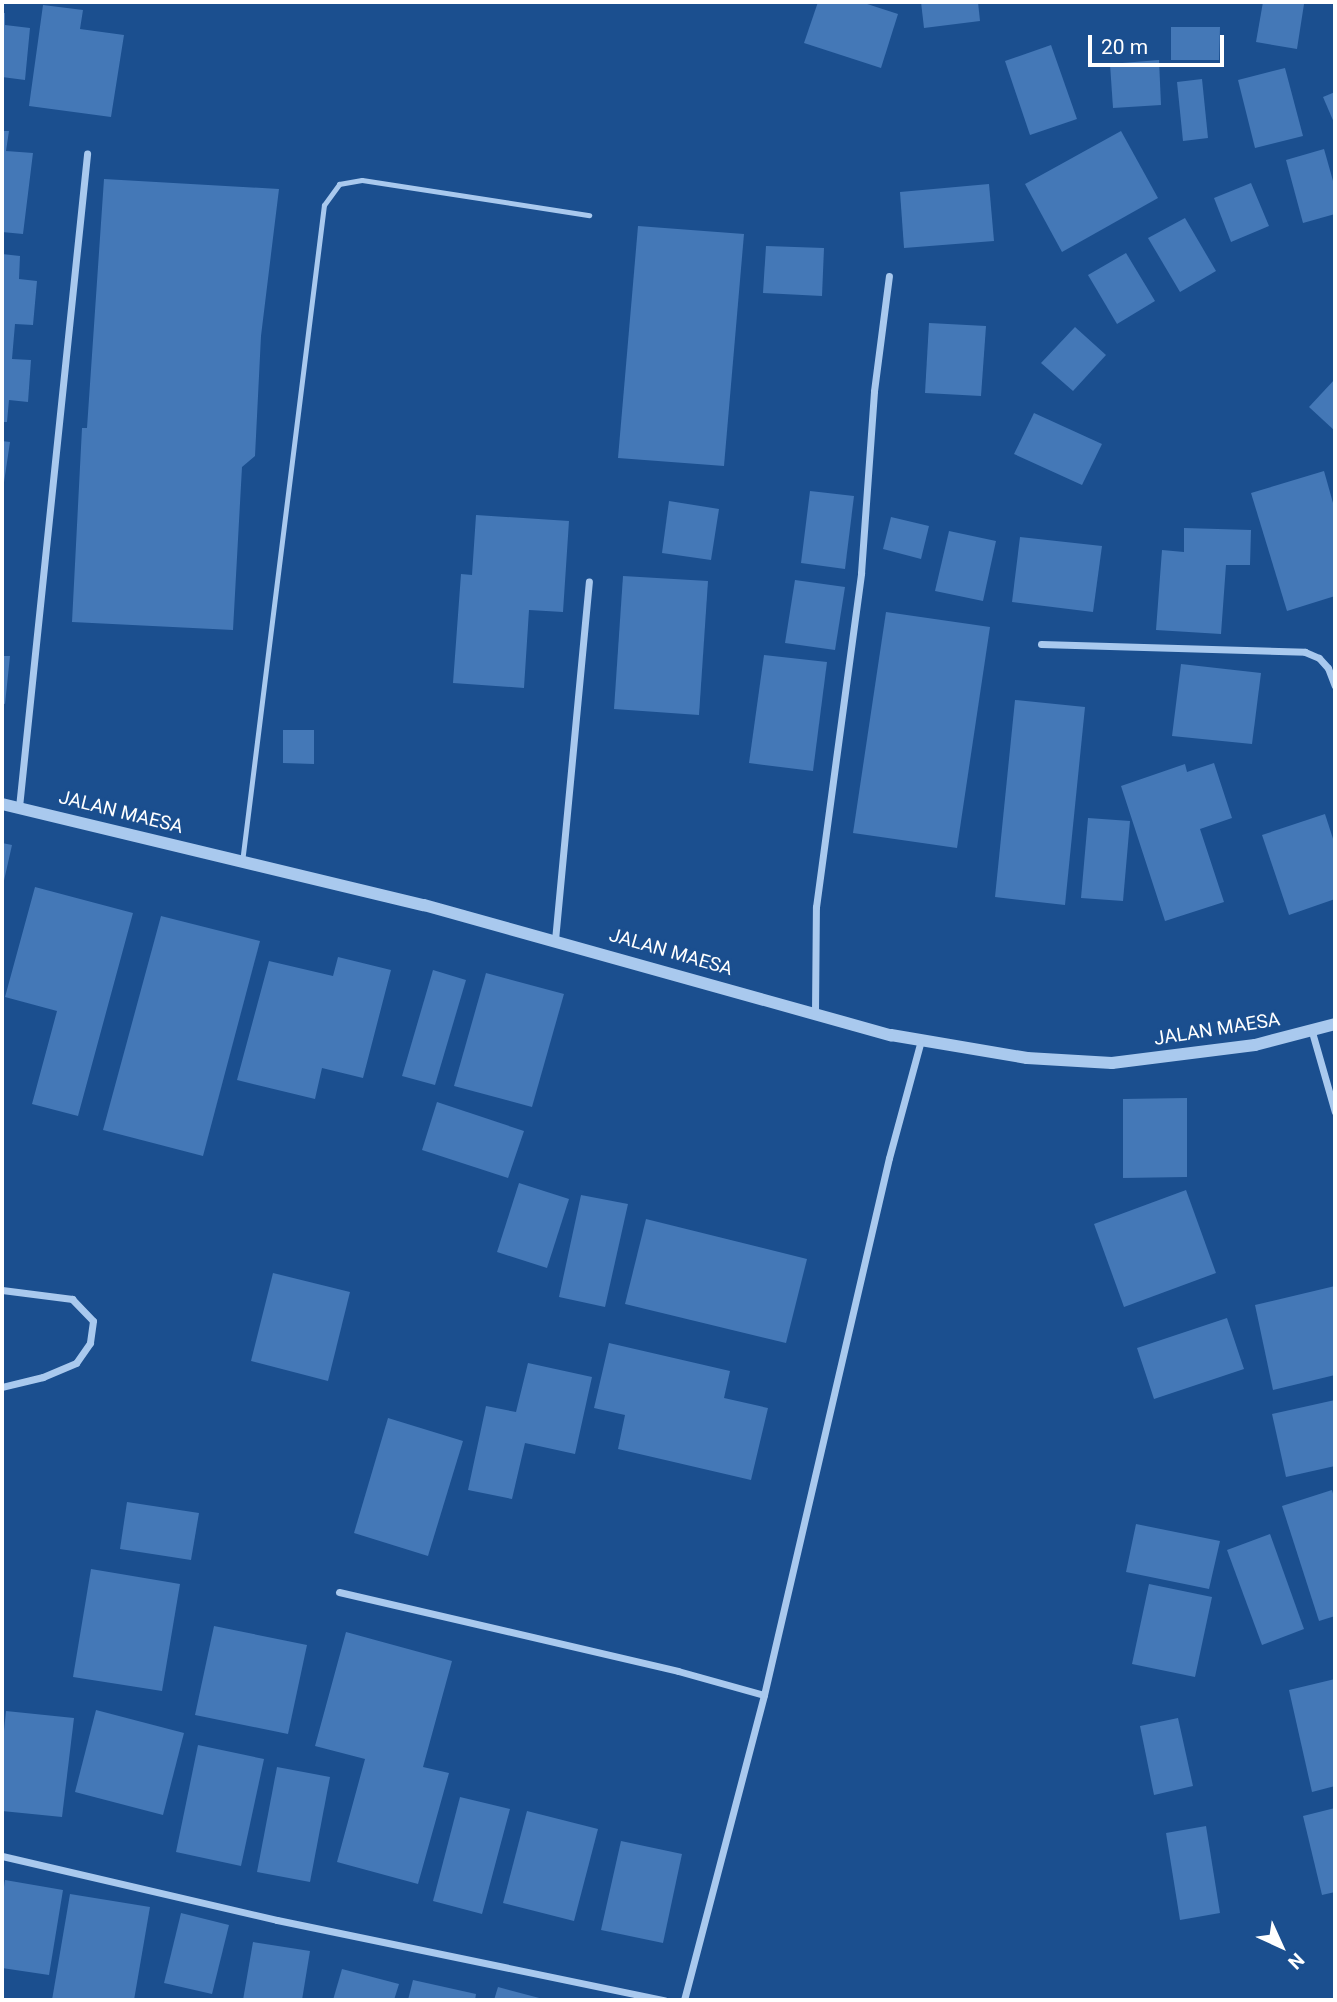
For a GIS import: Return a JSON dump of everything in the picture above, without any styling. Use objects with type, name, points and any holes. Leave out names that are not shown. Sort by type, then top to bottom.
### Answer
[{"type":"street","points":[[19,807],[87,154]]},
{"type":"street","points":[[815,1013],[816,908],[861,573],[874,391],[888,276]]},
{"type":"street","points":[[555,940],[589,582]]},
{"type":"street","points":[[1041,644],[1305,652],[1319,658],[1328,668],[1335,686]]},
{"type":"street","name":"JALAN MAESA","points":[[2,804],[356,888],[921,1040],[1027,1058],[1112,1063],[1255,1045],[1335,1024]]},
{"type":"street","points":[[1312,1032],[1335,1112]]},
{"type":"street","points":[[684,2000],[764,1695],[890,1158],[921,1040]]},
{"type":"street","points":[[2,1290],[72,1299],[93,1321],[90,1343],[76,1363],[43,1377],[2,1387]]},
{"type":"street","points":[[339,1592],[678,1671],[764,1695]]},
{"type":"street","points":[[2,1856],[277,1920],[666,2000]]},
{"type":"lane","points":[[242,862],[324,205],[339,184],[362,180],[589,215]]},
{"type":"building","points":[[818,2],[861,2],[898,14],[881,68],[804,43]]},
{"type":"building","points":[[921,2],[978,2],[980,21],[924,28]]},
{"type":"building","points":[[1263,2],[1304,4],[1297,49],[1256,42]]},
{"type":"building","points":[[43,5],[83,10],[80,29],[124,35],[111,117],[29,106]]},
{"type":"building","points":[[2,13],[5,13],[5,25],[30,28],[25,80],[2,77]]},
{"type":"building","points":[[1171,27],[1220,27],[1219,60],[1171,60]]},
{"type":"building","points":[[1051,45],[1077,119],[1030,135],[1005,61]]},
{"type":"building","points":[[1159,60],[1161,105],[1113,108],[1110,64]]},
{"type":"building","points":[[1285,68],[1303,136],[1255,148],[1238,80]]},
{"type":"building","points":[[1202,79],[1208,138],[1183,141],[1177,82]]},
{"type":"building","points":[[1335,92],[1335,125],[1323,97]]},
{"type":"building","points":[[2,131],[9,131],[6,151],[33,153],[23,234],[2,232]]},
{"type":"building","points":[[1121,131],[1158,198],[1062,252],[1025,184]]},
{"type":"building","points":[[1324,149],[1335,188],[1335,214],[1303,223],[1286,160]]},
{"type":"building","points":[[104,179],[279,189],[261,336],[255,456],[242,467],[233,630],[72,622],[82,428],[87,428]]},
{"type":"building","points":[[1251,183],[1269,226],[1231,242],[1214,198]]},
{"type":"building","points":[[989,184],[994,241],[904,248],[900,192]]},
{"type":"building","points":[[1185,218],[1216,271],[1180,292],[1148,238]]},
{"type":"building","points":[[638,226],[744,234],[724,466],[618,458]]},
{"type":"building","points":[[766,246],[824,248],[822,296],[763,293]]},
{"type":"building","points":[[1126,253],[1155,301],[1117,324],[1088,275]]},
{"type":"building","points":[[2,254],[20,256],[19,279],[37,281],[33,325],[15,324],[12,359],[31,360],[28,402],[9,400],[7,422],[2,422]]},
{"type":"building","points":[[929,323],[986,326],[981,396],[925,393]]},
{"type":"building","points":[[1075,327],[1106,355],[1073,391],[1041,363]]},
{"type":"building","points":[[1335,379],[1335,431],[1309,407]]},
{"type":"building","points":[[1034,413],[1102,444],[1082,485],[1014,454]]},
{"type":"building","points":[[2,441],[10,442],[3,489],[2,489]]},
{"type":"building","points":[[1324,471],[1335,510],[1335,596],[1287,611],[1251,493]]},
{"type":"building","points":[[810,491],[854,496],[845,569],[801,563]]},
{"type":"building","points":[[669,501],[719,509],[711,560],[662,553]]},
{"type":"building","points":[[476,515],[569,521],[563,612],[529,610],[524,688],[453,683],[461,574],[472,575]]},
{"type":"building","points":[[891,517],[929,526],[921,559],[883,549]]},
{"type":"building","points":[[1184,528],[1251,530],[1250,565],[1226,565],[1221,634],[1156,630],[1162,550],[1184,552]]},
{"type":"building","points":[[949,531],[996,541],[983,601],[935,591]]},
{"type":"building","points":[[1020,537],[1102,546],[1093,612],[1012,602]]},
{"type":"building","points":[[623,576],[708,581],[699,715],[614,709]]},
{"type":"building","points":[[795,580],[845,587],[835,650],[785,643]]},
{"type":"building","points":[[886,612],[990,627],[957,848],[853,833]]},
{"type":"building","points":[[764,655],[827,662],[813,771],[749,763]]},
{"type":"building","points":[[2,656],[10,656],[5,704],[2,703]]},
{"type":"building","points":[[1181,664],[1261,673],[1252,744],[1172,736]]},
{"type":"building","points":[[1015,700],[1085,707],[1065,905],[995,897]]},
{"type":"building","points":[[283,730],[314,730],[314,764],[283,763]]},
{"type":"building","points":[[1214,763],[1232,818],[1200,829],[1224,902],[1165,921],[1121,786],[1185,764],[1187,772]]},
{"type":"building","points":[[1325,814],[1335,845],[1335,899],[1289,915],[1262,835]]},
{"type":"building","points":[[1088,818],[1130,821],[1123,901],[1081,898]]},
{"type":"building","points":[[2,843],[12,845],[3,885],[2,885]]},
{"type":"building","points":[[35,887],[133,913],[78,1116],[32,1104],[57,1011],[5,997]]},
{"type":"building","points":[[161,916],[260,941],[203,1156],[103,1130]]},
{"type":"building","points":[[338,957],[391,970],[363,1078],[322,1068],[315,1099],[237,1080],[269,961],[333,976]]},
{"type":"building","points":[[433,970],[466,980],[435,1085],[402,1076]]},
{"type":"building","points":[[486,973],[564,994],[532,1107],[454,1086]]},
{"type":"building","points":[[1187,1098],[1187,1177],[1123,1178],[1123,1099]]},
{"type":"building","points":[[437,1102],[524,1131],[508,1178],[422,1150]]},
{"type":"building","points":[[519,1183],[569,1199],[547,1268],[497,1252]]},
{"type":"building","points":[[1186,1190],[1216,1273],[1124,1307],[1094,1224]]},
{"type":"building","points":[[581,1195],[628,1204],[605,1307],[559,1297]]},
{"type":"building","points":[[646,1219],[807,1259],[786,1343],[625,1304]]},
{"type":"building","points":[[273,1273],[350,1292],[328,1381],[251,1361]]},
{"type":"building","points":[[1335,1286],[1335,1375],[1273,1390],[1255,1305]]},
{"type":"building","points":[[1227,1318],[1244,1369],[1154,1399],[1137,1348]]},
{"type":"building","points":[[609,1343],[730,1371],[724,1398],[768,1408],[751,1480],[618,1449],[625,1415],[594,1408]]},
{"type":"building","points":[[528,1363],[592,1377],[575,1454],[525,1443],[512,1499],[468,1490],[486,1406],[516,1412]]},
{"type":"building","points":[[1335,1400],[1335,1466],[1286,1477],[1272,1414]]},
{"type":"building","points":[[388,1418],[463,1441],[428,1556],[354,1533]]},
{"type":"building","points":[[1332,1490],[1335,1501],[1335,1616],[1319,1621],[1282,1506]]},
{"type":"building","points":[[127,1502],[199,1513],[191,1560],[120,1549]]},
{"type":"building","points":[[1136,1524],[1220,1541],[1209,1589],[1126,1572]]},
{"type":"building","points":[[1270,1534],[1304,1629],[1262,1645],[1227,1550]]},
{"type":"building","points":[[91,1569],[180,1584],[162,1691],[73,1677]]},
{"type":"building","points":[[1149,1584],[1212,1597],[1195,1677],[1132,1664]]},
{"type":"building","points":[[214,1626],[307,1645],[288,1734],[195,1715]]},
{"type":"building","points":[[346,1632],[452,1661],[423,1767],[449,1773],[418,1884],[337,1862],[365,1759],[315,1746]]},
{"type":"building","points":[[1335,1679],[1335,1786],[1312,1792],[1289,1690]]},
{"type":"building","points":[[96,1710],[184,1733],[163,1815],[75,1792]]},
{"type":"building","points":[[6,1711],[74,1718],[62,1817],[2,1811],[2,1750]]},
{"type":"building","points":[[1178,1718],[1193,1786],[1154,1795],[1140,1726]]},
{"type":"building","points":[[198,1745],[264,1759],[241,1866],[176,1852]]},
{"type":"building","points":[[277,1767],[330,1777],[310,1882],[257,1872]]},
{"type":"building","points":[[460,1797],[510,1809],[482,1914],[433,1901]]},
{"type":"building","points":[[1335,1808],[1335,1892],[1322,1895],[1303,1816]]},
{"type":"building","points":[[527,1811],[598,1829],[574,1921],[503,1903]]},
{"type":"building","points":[[1206,1826],[1220,1913],[1180,1920],[1166,1833]]},
{"type":"building","points":[[621,1841],[682,1854],[663,1943],[601,1930]]},
{"type":"building","points":[[5,1880],[63,1890],[49,1975],[2,1968],[2,1901]]},
{"type":"building","points":[[70,1894],[150,1907],[134,2000],[52,2000]]},
{"type":"building","points":[[181,1913],[229,1925],[212,1994],[164,1983]]},
{"type":"building","points":[[253,1942],[310,1951],[302,2000],[243,2000]]},
{"type":"building","points":[[342,1969],[399,1984],[394,2000],[333,2000]]},
{"type":"building","points":[[413,1980],[476,1994],[475,2000],[408,2000]]},
{"type":"building","points":[[498,1987],[543,1999],[543,2000],[494,2000]]}]
